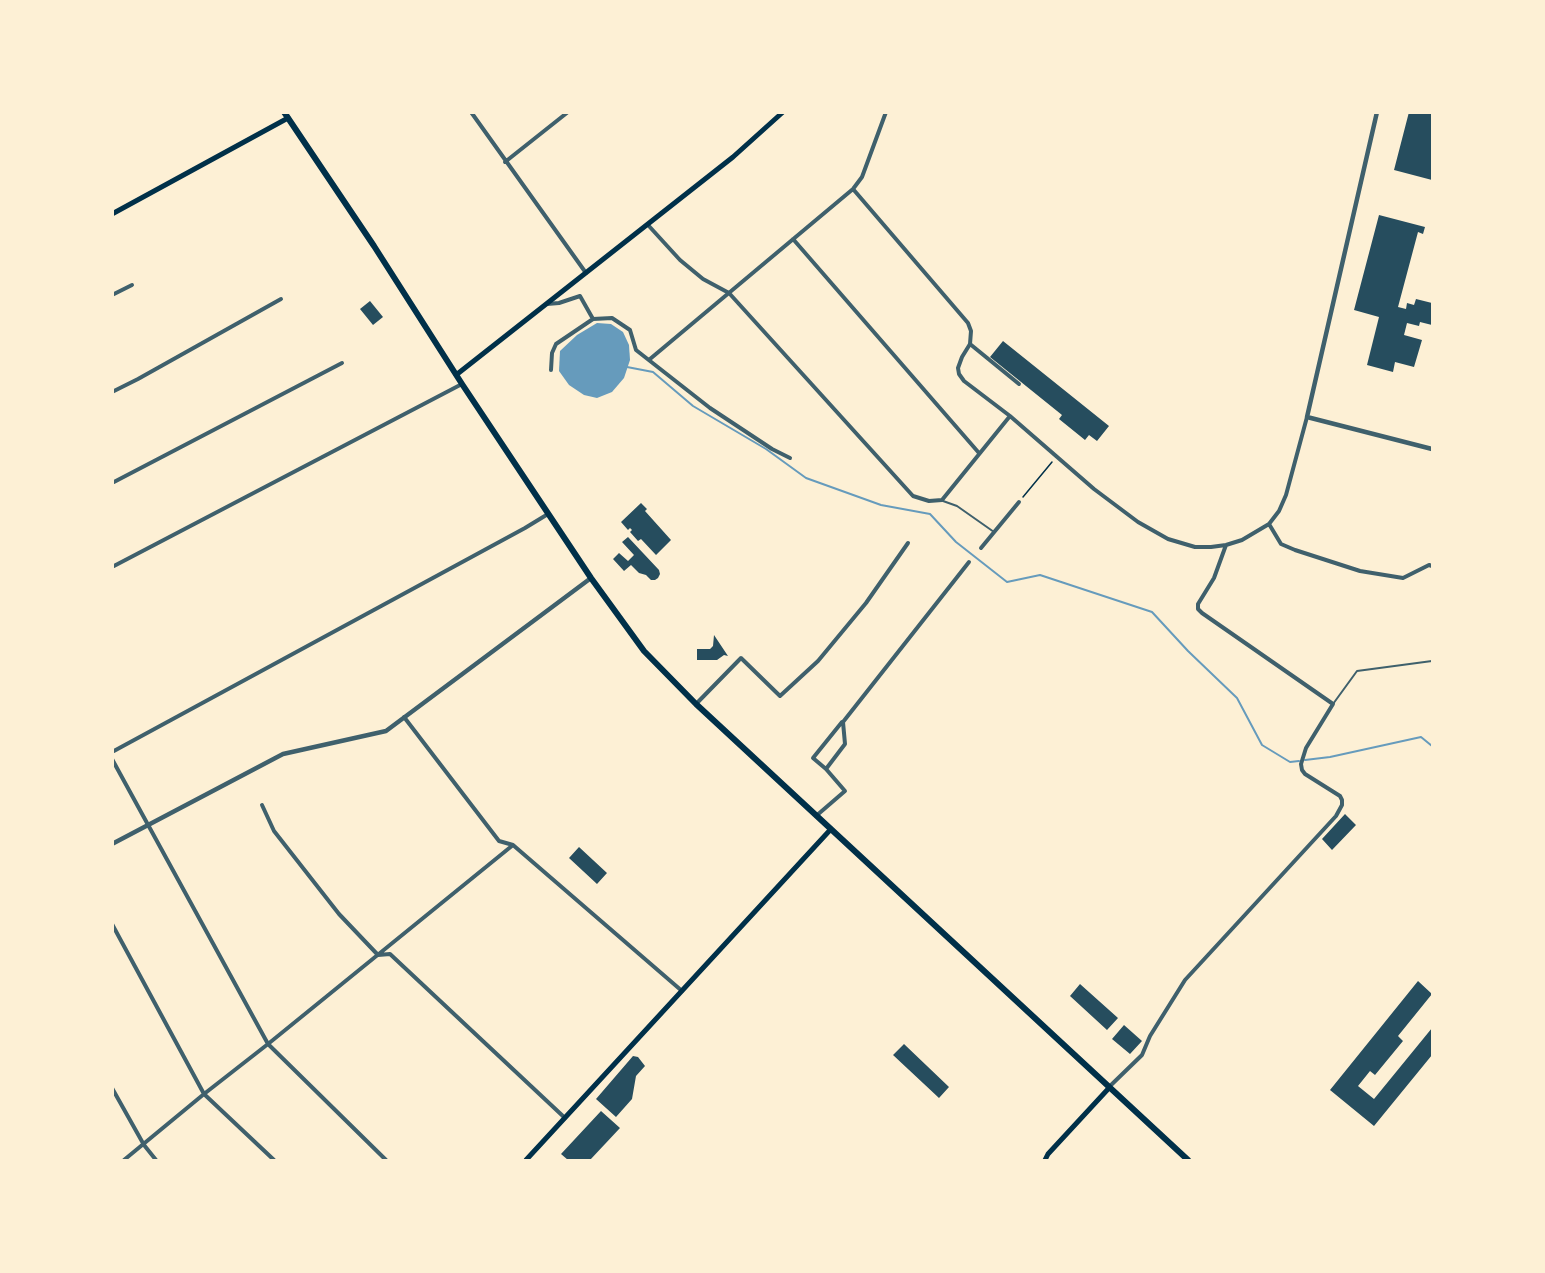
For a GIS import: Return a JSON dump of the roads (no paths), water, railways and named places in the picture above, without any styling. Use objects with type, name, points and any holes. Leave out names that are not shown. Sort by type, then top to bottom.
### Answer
[{"type":"main road","points":[[456,375],[733,158],[783,112]]},
{"type":"main road","points":[[112,214],[286,115],[591,578],[644,651],[696,704],[1188,1161]]},
{"type":"main road","points":[[526,1161],[831,830]]},
{"type":"main road","points":[[1044,1161],[1109,1088]]},
{"type":"street","points":[[471,112],[586,273]]},
{"type":"street","points":[[505,162],[568,112]]},
{"type":"street","points":[[650,359],[853,189],[862,177],[886,112]]},
{"type":"street","points":[[853,189],[968,323],[971,331],[970,344],[958,368],[964,381],[1010,416],[1094,489],[1138,522],[1167,539],[1195,547],[1226,545],[1242,540],[1269,524],[1279,512],[1286,495],[1307,417],[1377,112]]},
{"type":"street","points":[[648,225],[687,267],[729,293],[913,496],[929,501],[942,500],[1010,416]]},
{"type":"street","points":[[793,239],[979,453]]},
{"type":"street","points":[[112,295],[132,285]]},
{"type":"street","points":[[546,304],[559,303],[580,296],[593,319]]},
{"type":"street","points":[[112,392],[138,380],[281,299]]},
{"type":"street","points":[[551,370],[552,353],[556,344],[593,319],[612,318],[630,330],[636,350],[710,408],[772,449],[790,458]]},
{"type":"street","points":[[970,344],[1019,384]]},
{"type":"street","points":[[112,483],[342,363]]},
{"type":"street","points":[[112,567],[462,384]]},
{"type":"street","points":[[1307,417],[1432,449]]},
{"type":"street","points":[[981,548],[1019,502]]},
{"type":"street","points":[[112,752],[525,528],[548,513]]},
{"type":"street","points":[[1269,524],[1281,544],[1360,571],[1402,578],[1432,566]]},
{"type":"street","points":[[696,704],[741,658],[780,696],[818,661],[866,603],[908,543]]},
{"type":"street","points":[[1109,1088],[1142,1055],[1150,1036],[1185,980],[1340,809],[1342,800],[1340,796],[1305,774],[1301,764],[1306,748],[1333,704],[1198,609],[1198,604],[1214,578],[1226,545]]},
{"type":"street","points":[[816,816],[845,791],[813,758],[969,562]]},
{"type":"street","points":[[112,844],[283,754],[386,730],[591,578]]},
{"type":"street","points":[[404,717],[500,841],[513,845],[682,991]]},
{"type":"street","points":[[826,769],[845,744],[843,722]]},
{"type":"street","points":[[112,759],[117,764],[268,1044],[386,1161]]},
{"type":"street","points":[[262,805],[274,831],[339,914],[378,955]]},
{"type":"street","points":[[124,1161],[513,845]]},
{"type":"street","points":[[112,924],[204,1094],[274,1161]]},
{"type":"street","points":[[378,955],[390,954],[565,1118]]},
{"type":"street","points":[[112,1088],[144,1145],[156,1161]]},
{"type":"lane","points":[[942,500],[957,506],[994,532]]},
{"type":"lane","points":[[1333,704],[1357,671],[1432,661]]},
{"type":"water","points":[[597,323],[611,324],[623,332],[629,345],[630,360],[624,378],[612,392],[597,398],[584,395],[569,385],[559,371],[560,351],[577,335]]},
{"type":"waterway","points":[[627,367],[653,372],[693,406],[766,449],[806,478],[881,505],[930,514],[956,542],[1007,582],[1040,575],[1152,612],[1188,651],[1237,698],[1262,745],[1290,762],[1299,761]]},
{"type":"waterway","points":[[1305,760],[1330,757],[1421,737],[1432,746]]}]
